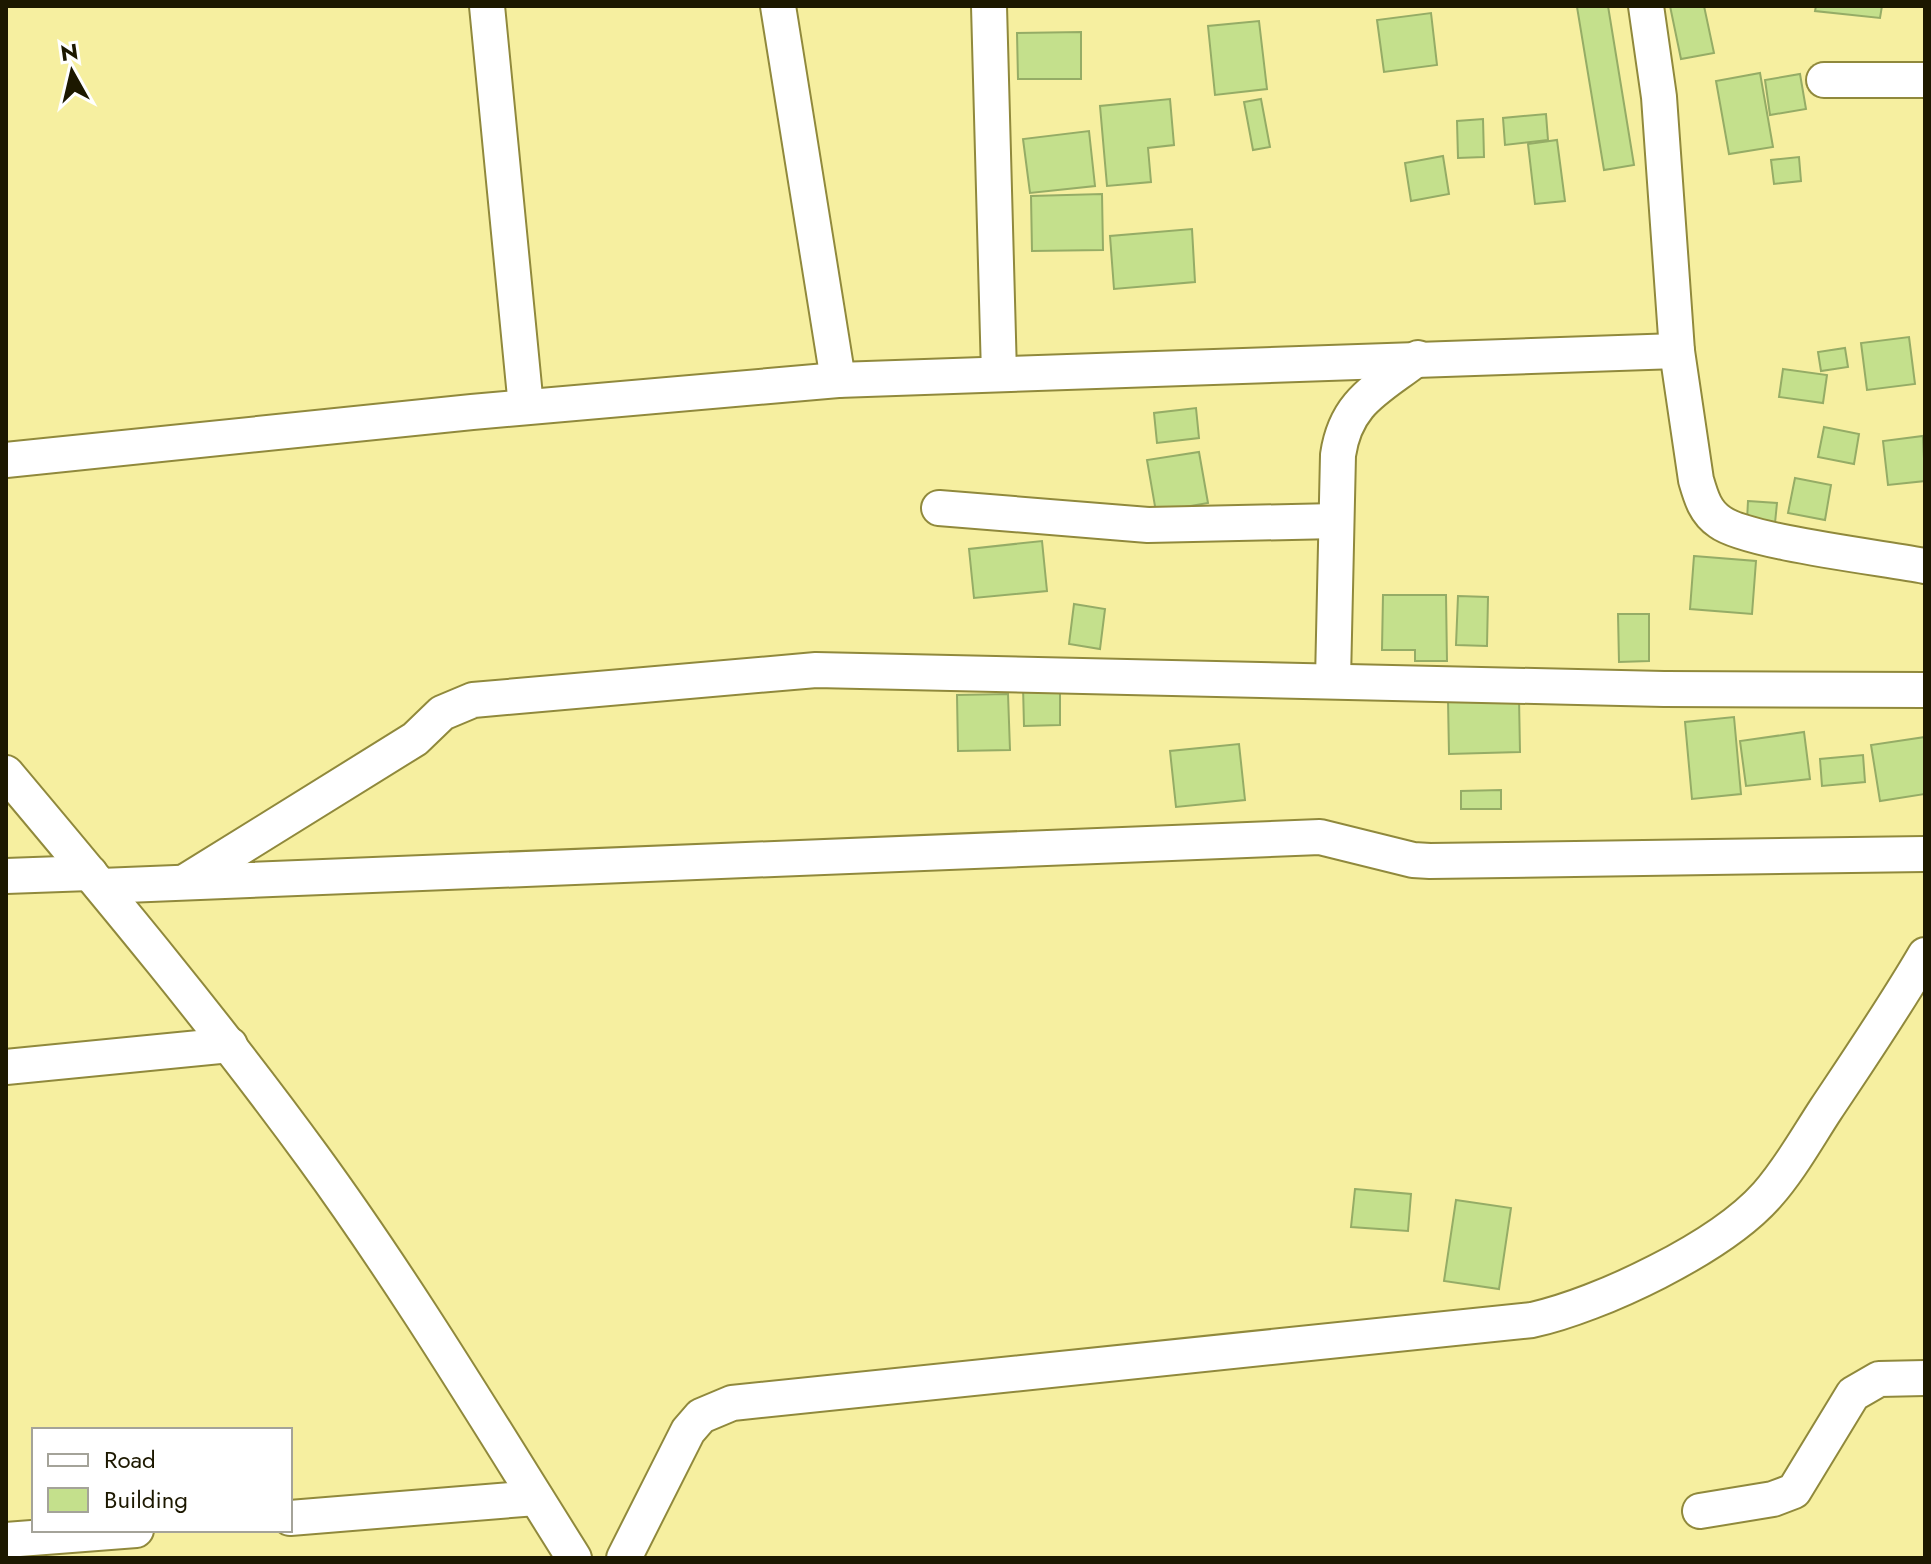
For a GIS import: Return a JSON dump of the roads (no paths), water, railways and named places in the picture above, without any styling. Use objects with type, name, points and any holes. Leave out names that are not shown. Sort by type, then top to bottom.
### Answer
[{"type":"street","points":[[487,6],[526,407]]},
{"type":"street","points":[[778,6],[838,380]]},
{"type":"street","points":[[989,6],[999,374]]},
{"type":"street","points":[[1646,6],[1659,97],[1677,351],[1696,480],[1711,514],[1739,532],[1925,566]]},
{"type":"street","points":[[1824,80],[1925,80]]},
{"type":"street","points":[[6,460],[526,407],[838,380],[1677,351]]},
{"type":"street","points":[[1333,680],[1336,521],[1342,427],[1354,408],[1418,358]]},
{"type":"street","points":[[939,508],[1148,525],[1336,521]]},
{"type":"street","points":[[181,884],[238,852],[403,747],[442,713],[473,700],[816,670],[1664,689],[1925,690]]},
{"type":"street","points":[[6,773],[230,1045],[315,1159],[411,1301],[574,1558]]},
{"type":"street","points":[[6,876],[181,884],[1320,837],[1422,861],[1925,854]]},
{"type":"street","points":[[624,1558],[688,1431],[701,1416],[732,1403],[1532,1320],[1593,1301],[1734,1226],[1767,1195],[1911,998],[1925,955]]},
{"type":"street","points":[[6,1067],[230,1045]]},
{"type":"street","points":[[1700,1511],[1773,1499],[1794,1491],[1853,1394],[1879,1379],[1925,1378]]},
{"type":"street","points":[[292,1518],[536,1498]]},
{"type":"street","points":[[6,1540],[110,1532]]}]
